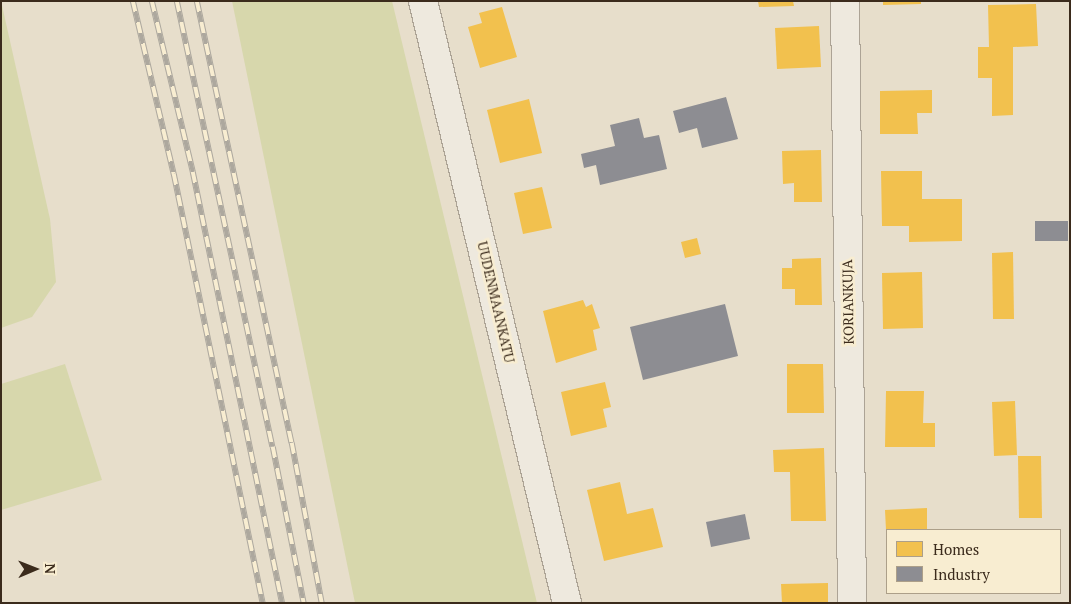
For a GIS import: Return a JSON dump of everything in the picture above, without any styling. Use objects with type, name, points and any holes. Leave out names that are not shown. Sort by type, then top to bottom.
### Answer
[{"type":"street","name":"UUDENMAANKATU","points":[[423,1],[567,603]]},
{"type":"street","name":"KORIANKUJA","points":[[845,1],[852,603]]},
{"type":"green space","points":[[1,1],[50,219],[56,282],[32,317],[1,328]]},
{"type":"green space","points":[[232,1],[392,1],[537,603],[355,603]]},
{"type":"green space","points":[[65,364],[102,480],[1,510],[1,384]]},
{"type":"building: Homes","points":[[758,1],[793,1],[794,6],[759,7]]},
{"type":"building: Homes","points":[[883,1],[921,1],[921,4],[883,5]]},
{"type":"building: Homes","points":[[1036,4],[1038,46],[1013,47],[1013,115],[992,116],[992,78],[978,78],[978,47],[989,47],[988,5]]},
{"type":"building: Homes","points":[[502,7],[517,57],[480,68],[468,27],[482,23],[479,13]]},
{"type":"building: Homes","points":[[819,26],[821,67],[777,69],[775,28]]},
{"type":"building: Homes","points":[[932,90],[932,113],[917,113],[918,134],[880,134],[880,91]]},
{"type":"building: Homes","points":[[529,99],[542,153],[500,163],[487,110]]},
{"type":"building: Homes","points":[[821,150],[822,202],[794,202],[794,183],[783,184],[782,151]]},
{"type":"building: Homes","points":[[881,171],[922,171],[922,199],[962,199],[962,241],[909,242],[909,226],[882,226]]},
{"type":"building: Homes","points":[[542,187],[552,228],[523,234],[514,193]]},
{"type":"building: Homes","points":[[697,238],[701,254],[685,258],[681,242]]},
{"type":"building: Homes","points":[[1013,252],[1014,319],[993,319],[992,253]]},
{"type":"building: Homes","points":[[821,258],[822,305],[795,305],[795,289],[782,289],[782,268],[792,268],[792,259]]},
{"type":"building: Homes","points":[[922,272],[923,328],[883,329],[882,273]]},
{"type":"building: Homes","points":[[583,300],[586,307],[592,304],[600,328],[593,330],[597,350],[556,363],[543,311]]},
{"type":"building: Homes","points":[[787,364],[823,364],[824,413],[787,413]]},
{"type":"building: Homes","points":[[605,382],[611,407],[603,409],[607,427],[571,436],[561,392]]},
{"type":"building: Homes","points":[[886,391],[924,391],[923,423],[935,423],[935,447],[885,447]]},
{"type":"building: Homes","points":[[1015,401],[1017,455],[994,456],[992,402]]},
{"type":"building: Homes","points":[[824,448],[826,521],[791,521],[790,472],[774,472],[773,450]]},
{"type":"building: Homes","points":[[1018,456],[1041,456],[1042,518],[1019,518]]},
{"type":"building: Homes","points":[[620,482],[627,514],[653,508],[663,547],[604,561],[587,490]]},
{"type":"building: Homes","points":[[927,508],[927,529],[886,530],[885,510]]},
{"type":"building: Homes","points":[[828,583],[828,603],[782,603],[781,584]]},
{"type":"building: Industry","points":[[726,97],[738,139],[702,148],[697,128],[679,133],[673,111]]},
{"type":"building: Industry","points":[[639,118],[644,138],[659,135],[667,169],[600,185],[596,165],[584,168],[581,154],[615,146],[610,125]]},
{"type":"building: Industry","points":[[1035,221],[1068,221],[1068,241],[1035,241]]},
{"type":"building: Industry","points":[[725,304],[738,356],[643,380],[630,327]]},
{"type":"building: Industry","points":[[745,514],[750,539],[711,547],[706,522]]},
{"type":"railway","points":[[133,1],[174,174],[263,603]]},
{"type":"railway","points":[[152,1],[193,172],[282,603]]},
{"type":"railway","points":[[177,1],[273,447],[304,603]]},
{"type":"railway","points":[[197,1],[292,443],[322,603]]}]
